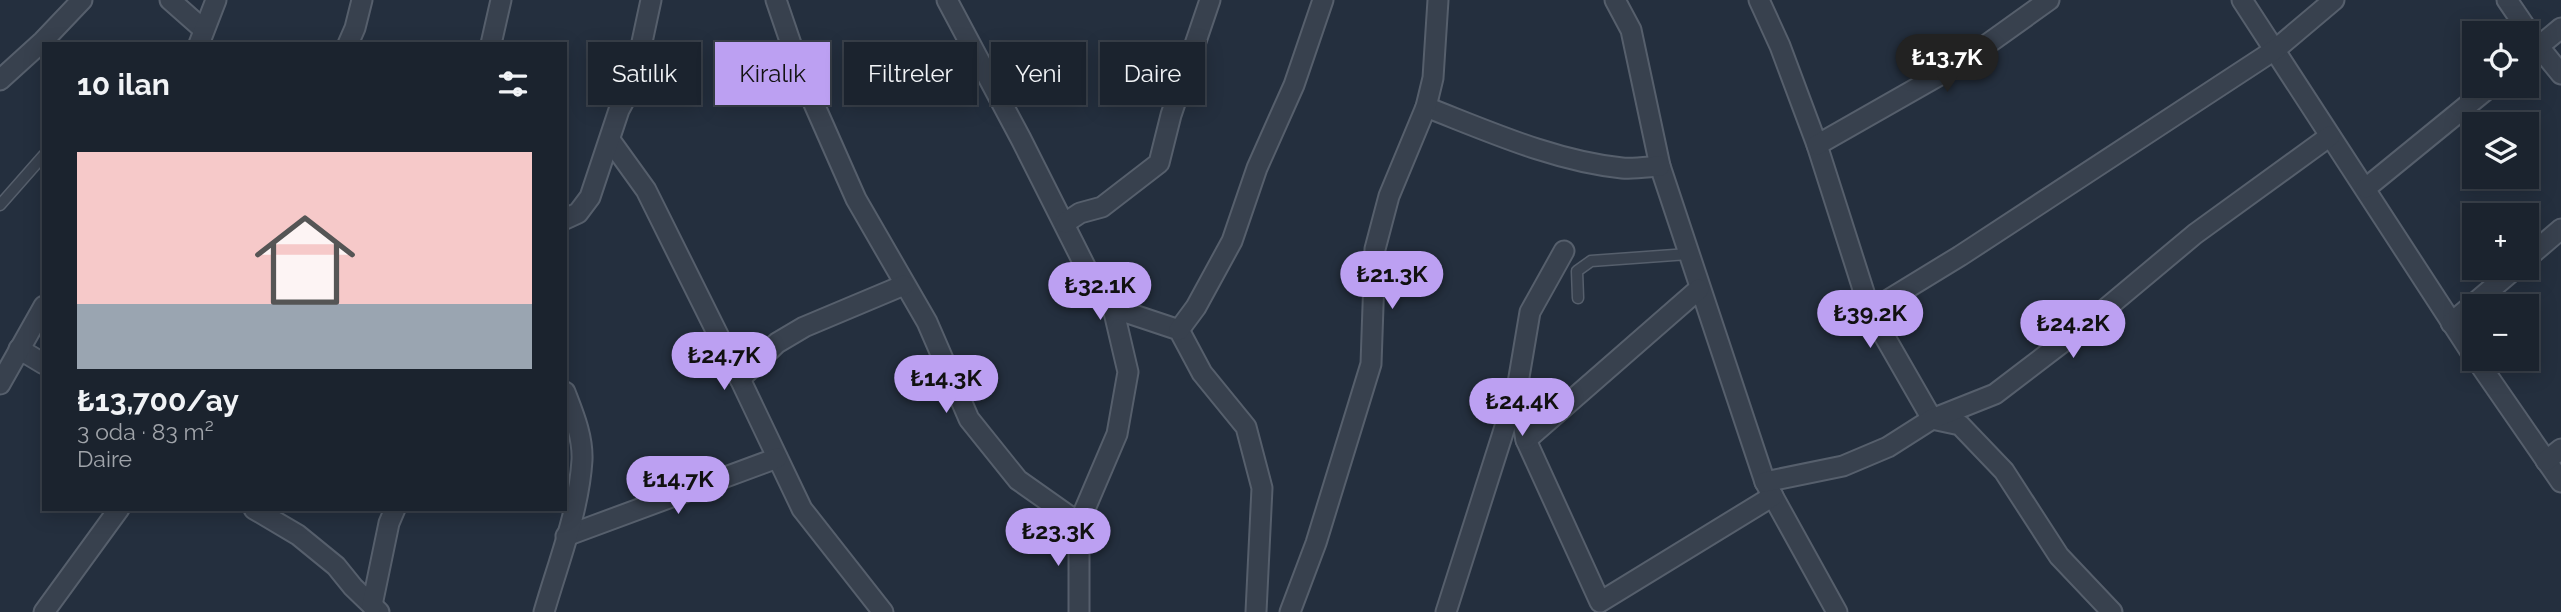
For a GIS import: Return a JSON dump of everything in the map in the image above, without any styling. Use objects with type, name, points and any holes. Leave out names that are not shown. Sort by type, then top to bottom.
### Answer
[{"type":"street","points":[[0,80],[43,41],[82,0]]},
{"type":"street","points":[[170,0],[202,37],[216,0]]},
{"type":"street","points":[[349,42],[362,0]]},
{"type":"street","points":[[491,42],[501,0]]},
{"type":"street","points":[[567,218],[578,213],[590,197],[619,110],[633,84],[651,0]]},
{"type":"street","points":[[776,0],[803,79],[856,199],[927,322],[969,419],[1018,480],[1079,523]]},
{"type":"street","points":[[947,0],[1065,223],[1087,270],[1113,308],[1128,372],[1117,435],[1079,523],[1079,612]]},
{"type":"street","points":[[1065,223],[1080,213],[1102,207],[1159,163],[1171,115],[1210,0]]},
{"type":"street","points":[[1179,330],[1196,307],[1232,241],[1257,168],[1294,85],[1322,0]]},
{"type":"street","points":[[1290,612],[1315,543],[1371,364],[1375,249],[1389,196],[1426,107],[1433,78],[1438,0]]},
{"type":"street","points":[[1615,0],[1631,30],[1660,166],[1699,289],[1769,489],[1837,612]]},
{"type":"street","points":[[1759,0],[1780,46],[1817,145],[1870,311],[1932,419],[1960,425],[2004,471],[2059,556],[2112,612]]},
{"type":"street","points":[[1817,145],[1961,63],[2049,0]]},
{"type":"street","points":[[2242,0],[2462,339]]},
{"type":"street","points":[[1870,311],[1984,241],[2276,49],[2334,0]]},
{"type":"street","points":[[2507,0],[2518,21]]},
{"type":"street","points":[[2539,47],[2561,29]]},
{"type":"street","points":[[2539,57],[2561,74]]},
{"type":"street","points":[[2366,188],[2476,98]]},
{"type":"street","points":[[1426,107],[1503,136],[1582,161],[1624,168],[1660,166]]},
{"type":"street","points":[[1517,389],[1527,440],[1600,602],[1769,489],[1843,466],[1888,447],[1932,419],[1995,394],[2097,316],[2195,234],[2330,136]]},
{"type":"street","points":[[610,140],[646,190],[802,509],[883,612]]},
{"type":"street","points":[[2539,248],[2561,229]]},
{"type":"street","points":[[1446,612],[1517,389],[1530,312],[1564,251]]},
{"type":"street","points":[[2451,323],[2502,280]]},
{"type":"street","points":[[740,379],[777,342],[804,327],[904,285]]},
{"type":"street","points":[[1527,440],[1699,289]]},
{"type":"street","points":[[1113,308],[1179,330],[1202,373],[1246,427],[1262,488],[1256,612]]},
{"type":"street","points":[[0,384],[42,309]]},
{"type":"street","points":[[19,349],[42,363]]},
{"type":"street","points":[[2485,371],[2553,455],[2561,482]]},
{"type":"street","points":[[544,612],[575,504],[582,458],[578,429],[567,398]]},
{"type":"street","points":[[566,536],[777,458]]},
{"type":"street","points":[[44,612],[118,511]]},
{"type":"street","points":[[257,511],[298,535],[337,566],[352,587],[376,608]]},
{"type":"street","points":[[376,608],[388,523],[394,511]]},
{"type":"lane","points":[[0,205],[42,157]]},
{"type":"lane","points":[[1578,298],[1577,271],[1591,261],[1688,254]]}]
